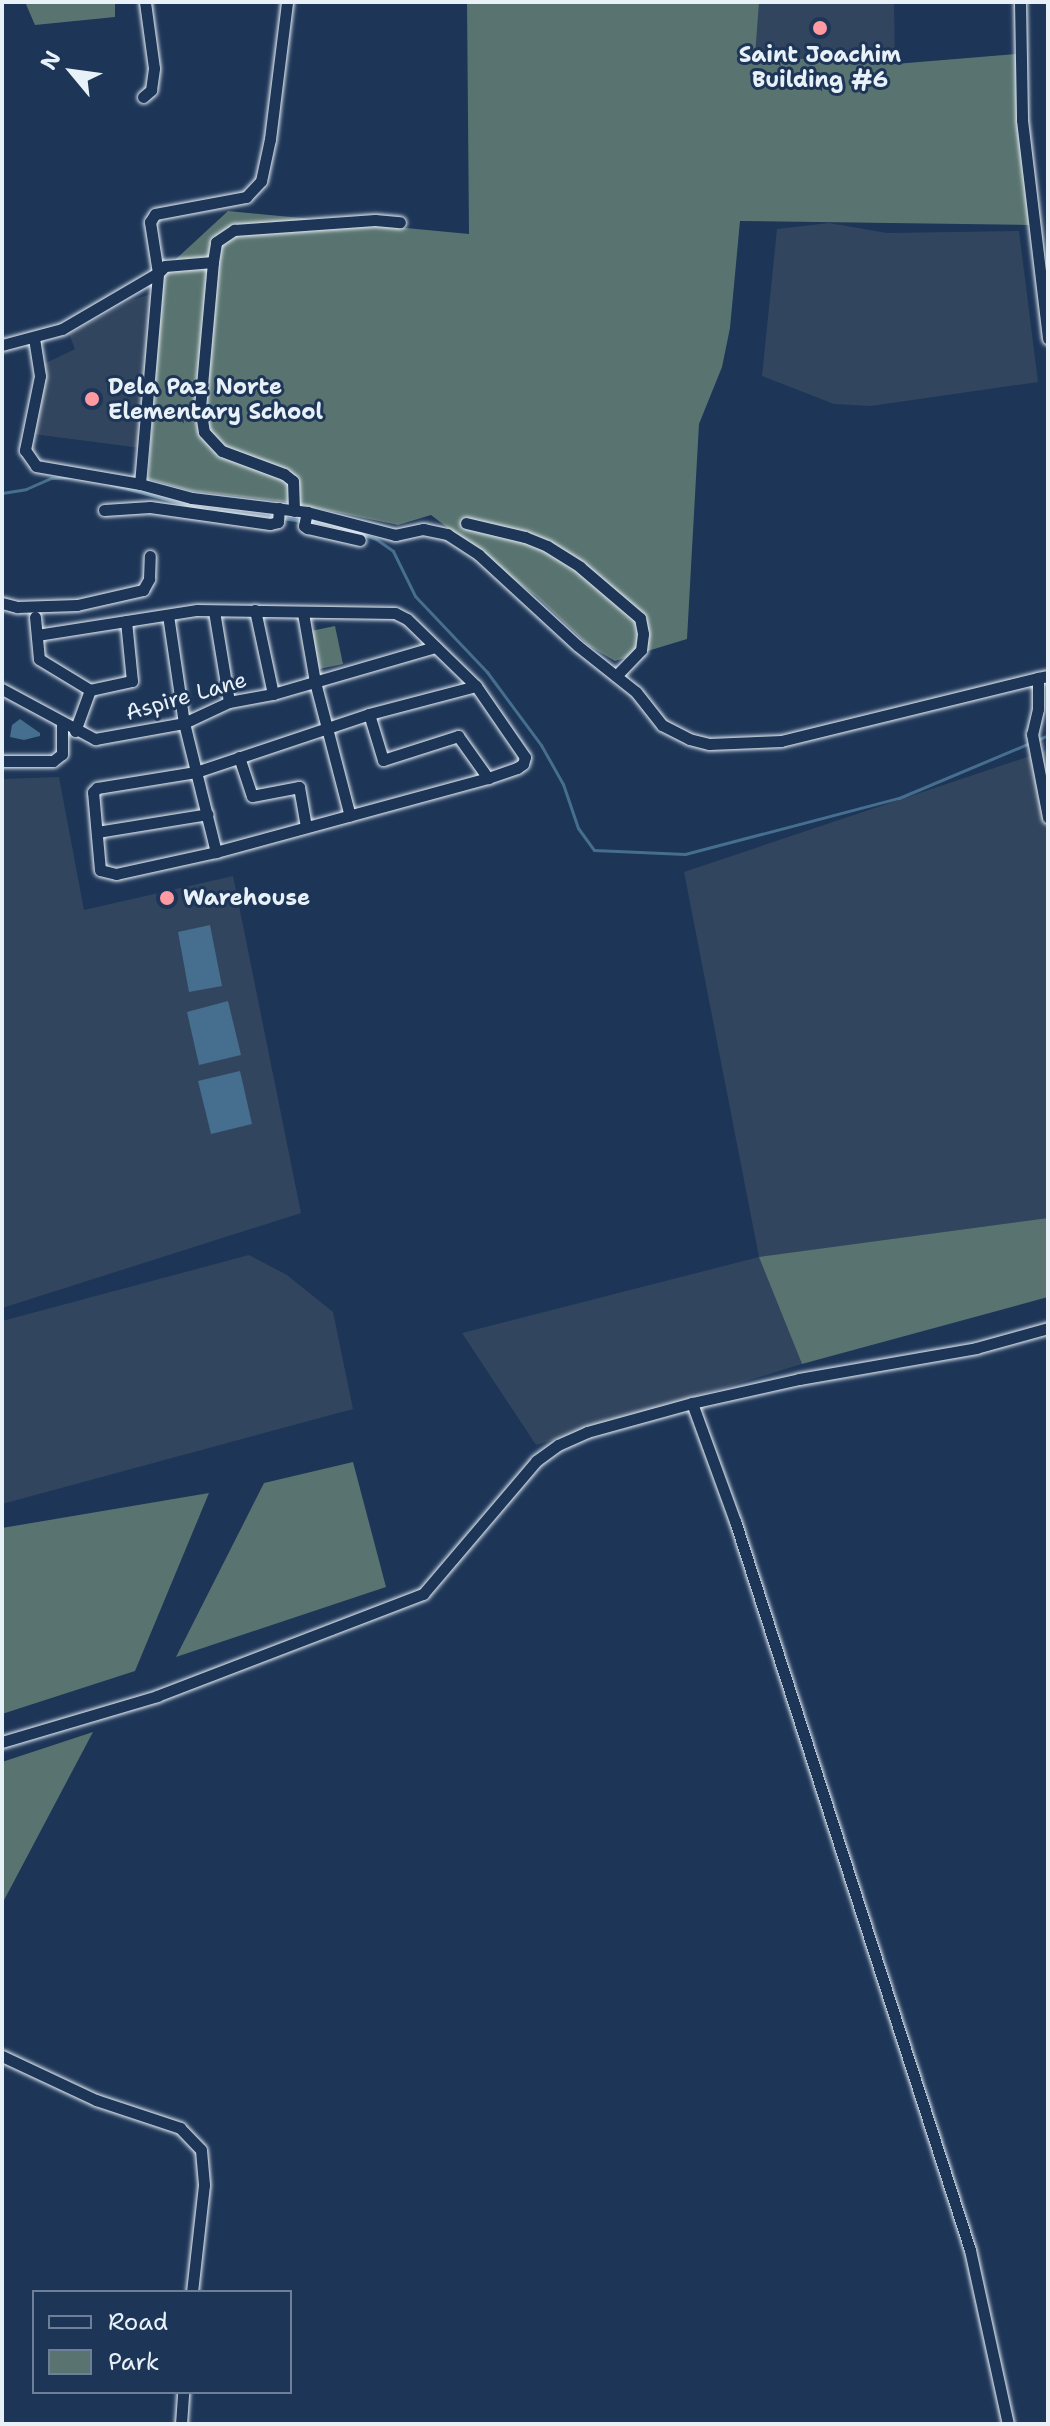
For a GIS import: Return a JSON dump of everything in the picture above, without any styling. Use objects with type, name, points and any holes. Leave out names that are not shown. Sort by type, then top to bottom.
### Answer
[{"type":"street","points":[[143,97],[151,90],[154,68],[145,2]]},
{"type":"street","points":[[140,484],[158,273],[150,222],[155,214],[246,197],[261,181],[270,139],[287,2]]},
{"type":"street","points":[[1020,2],[1022,120],[1048,338]]},
{"type":"street","points":[[303,515],[293,481],[284,474],[222,451],[204,432],[200,407],[216,242],[234,230],[375,220],[400,222]]},
{"type":"street","points":[[2,345],[62,329],[165,266],[213,262]]},
{"type":"street","points":[[34,338],[40,376],[25,443],[27,457],[36,466],[140,484],[192,498],[278,514]]},
{"type":"street","points":[[104,510],[150,507],[303,515],[342,528],[395,535],[432,529],[460,540],[636,692],[669,731],[709,744],[743,745],[781,741],[1043,677],[1032,734],[1048,817]]},
{"type":"street","points":[[466,523],[525,537],[547,546],[580,567],[640,618],[641,650],[616,676]]},
{"type":"street","points":[[342,528],[360,540]]},
{"type":"street","points":[[2,603],[17,607],[77,605],[143,590],[149,579],[150,556]]},
{"type":"street","points":[[255,610],[273,694]]},
{"type":"street","points":[[214,611],[229,702]]},
{"type":"street","points":[[37,635],[214,611],[395,613],[407,619],[476,686],[525,757],[523,764],[517,768],[488,778],[216,852],[108,875],[100,870],[93,792],[97,788],[196,772],[327,725],[476,686]]},
{"type":"street","points":[[303,613],[315,682],[350,816]]},
{"type":"street","points":[[168,615],[184,723],[216,852]]},
{"type":"street","points":[[35,617],[39,659],[90,690],[132,681],[126,621]]},
{"type":"street","name":"Aspire Lane","points":[[3,691],[95,739],[184,723],[229,702],[273,694],[435,647]]},
{"type":"street","points":[[75,731],[90,690]]},
{"type":"street","points":[[369,714],[383,760],[458,736],[488,778]]},
{"type":"street","points":[[2,761],[53,761],[62,754],[62,724]]},
{"type":"street","points":[[239,757],[252,796],[299,787],[306,826]]},
{"type":"street","points":[[97,832],[208,814]]},
{"type":"street","points":[[2,1742],[157,1696],[423,1594],[536,1461],[558,1445],[587,1432],[692,1403],[799,1379],[976,1348],[1048,1328]]},
{"type":"street","points":[[692,1403],[735,1521],[970,2250],[1008,2424]]},
{"type":"street","points":[[2,2056],[96,2100],[180,2128],[201,2150],[204,2185],[192,2290]]},
{"type":"street","points":[[181,2424],[183,2394]]},
{"type":"shaded area","points":[[758,2],[894,2],[895,64],[754,56]]},
{"type":"shaded area","points":[[829,223],[887,233],[1019,231],[1038,382],[871,406],[834,404],[762,376],[777,229]]},
{"type":"shaded area","name":"Dela Paz Norte Elementary School","points":[[155,293],[141,448],[33,434],[44,364],[75,349],[69,334],[132,300]]},
{"type":"shaded area","points":[[20,719],[40,736],[24,740],[10,737],[12,725]]},
{"type":"shaded area","points":[[1048,750],[1048,1218],[760,1257],[802,1364],[536,1445],[462,1333],[759,1257],[684,872]]},
{"type":"shaded area","points":[[59,777],[84,910],[233,876],[301,1213],[2,1308],[2,779]]},
{"type":"shaded area","points":[[210,925],[222,986],[189,992],[178,932]]},
{"type":"shaded area","points":[[228,1001],[241,1055],[199,1065],[187,1012]]},
{"type":"shaded area","points":[[240,1071],[252,1124],[211,1134],[198,1081]]},
{"type":"shaded area","points":[[249,1255],[287,1275],[333,1312],[353,1409],[2,1504],[2,1321]]},
{"type":"green space","points":[[25,2],[115,2],[115,17],[35,25]]},
{"type":"green space","points":[[467,2],[759,2],[755,56],[895,64],[1016,54],[1029,225],[740,221],[730,328],[722,367],[699,424],[687,639],[615,661],[589,646],[537,597],[431,515],[398,525],[287,502],[192,491],[148,479],[163,271],[228,211],[469,234]]},
{"type":"green space","points":[[335,626],[343,664],[319,669],[311,631]]},
{"type":"green space","points":[[1048,1218],[1048,1297],[802,1364],[759,1257]]},
{"type":"green space","points":[[353,1462],[386,1587],[176,1657],[264,1483]]},
{"type":"green space","points":[[209,1493],[135,1671],[2,1714],[2,1528]]},
{"type":"green space","points":[[93,1732],[2,1904],[2,1762]]},
{"type":"waterway","points":[[2,493],[26,489],[51,478],[71,477]]},
{"type":"waterway","points":[[110,484],[207,510]]},
{"type":"waterway","points":[[218,511],[274,517]]},
{"type":"waterway","points":[[282,518],[302,521]]},
{"type":"waterway","points":[[310,521],[332,524],[376,539],[393,551],[415,596],[487,672],[541,745],[563,784],[578,828],[594,850],[685,854],[899,798],[1030,743]]},
{"type":"waterway","points":[[1037,740],[1048,735]]},
{"type":"place","name":"Saint Joachim Building #6","points":[[820,28]]},
{"type":"place","name":"Dela Paz Norte Elementary School","points":[[92,399]]},
{"type":"place","name":"Warehouse","points":[[167,898]]}]
